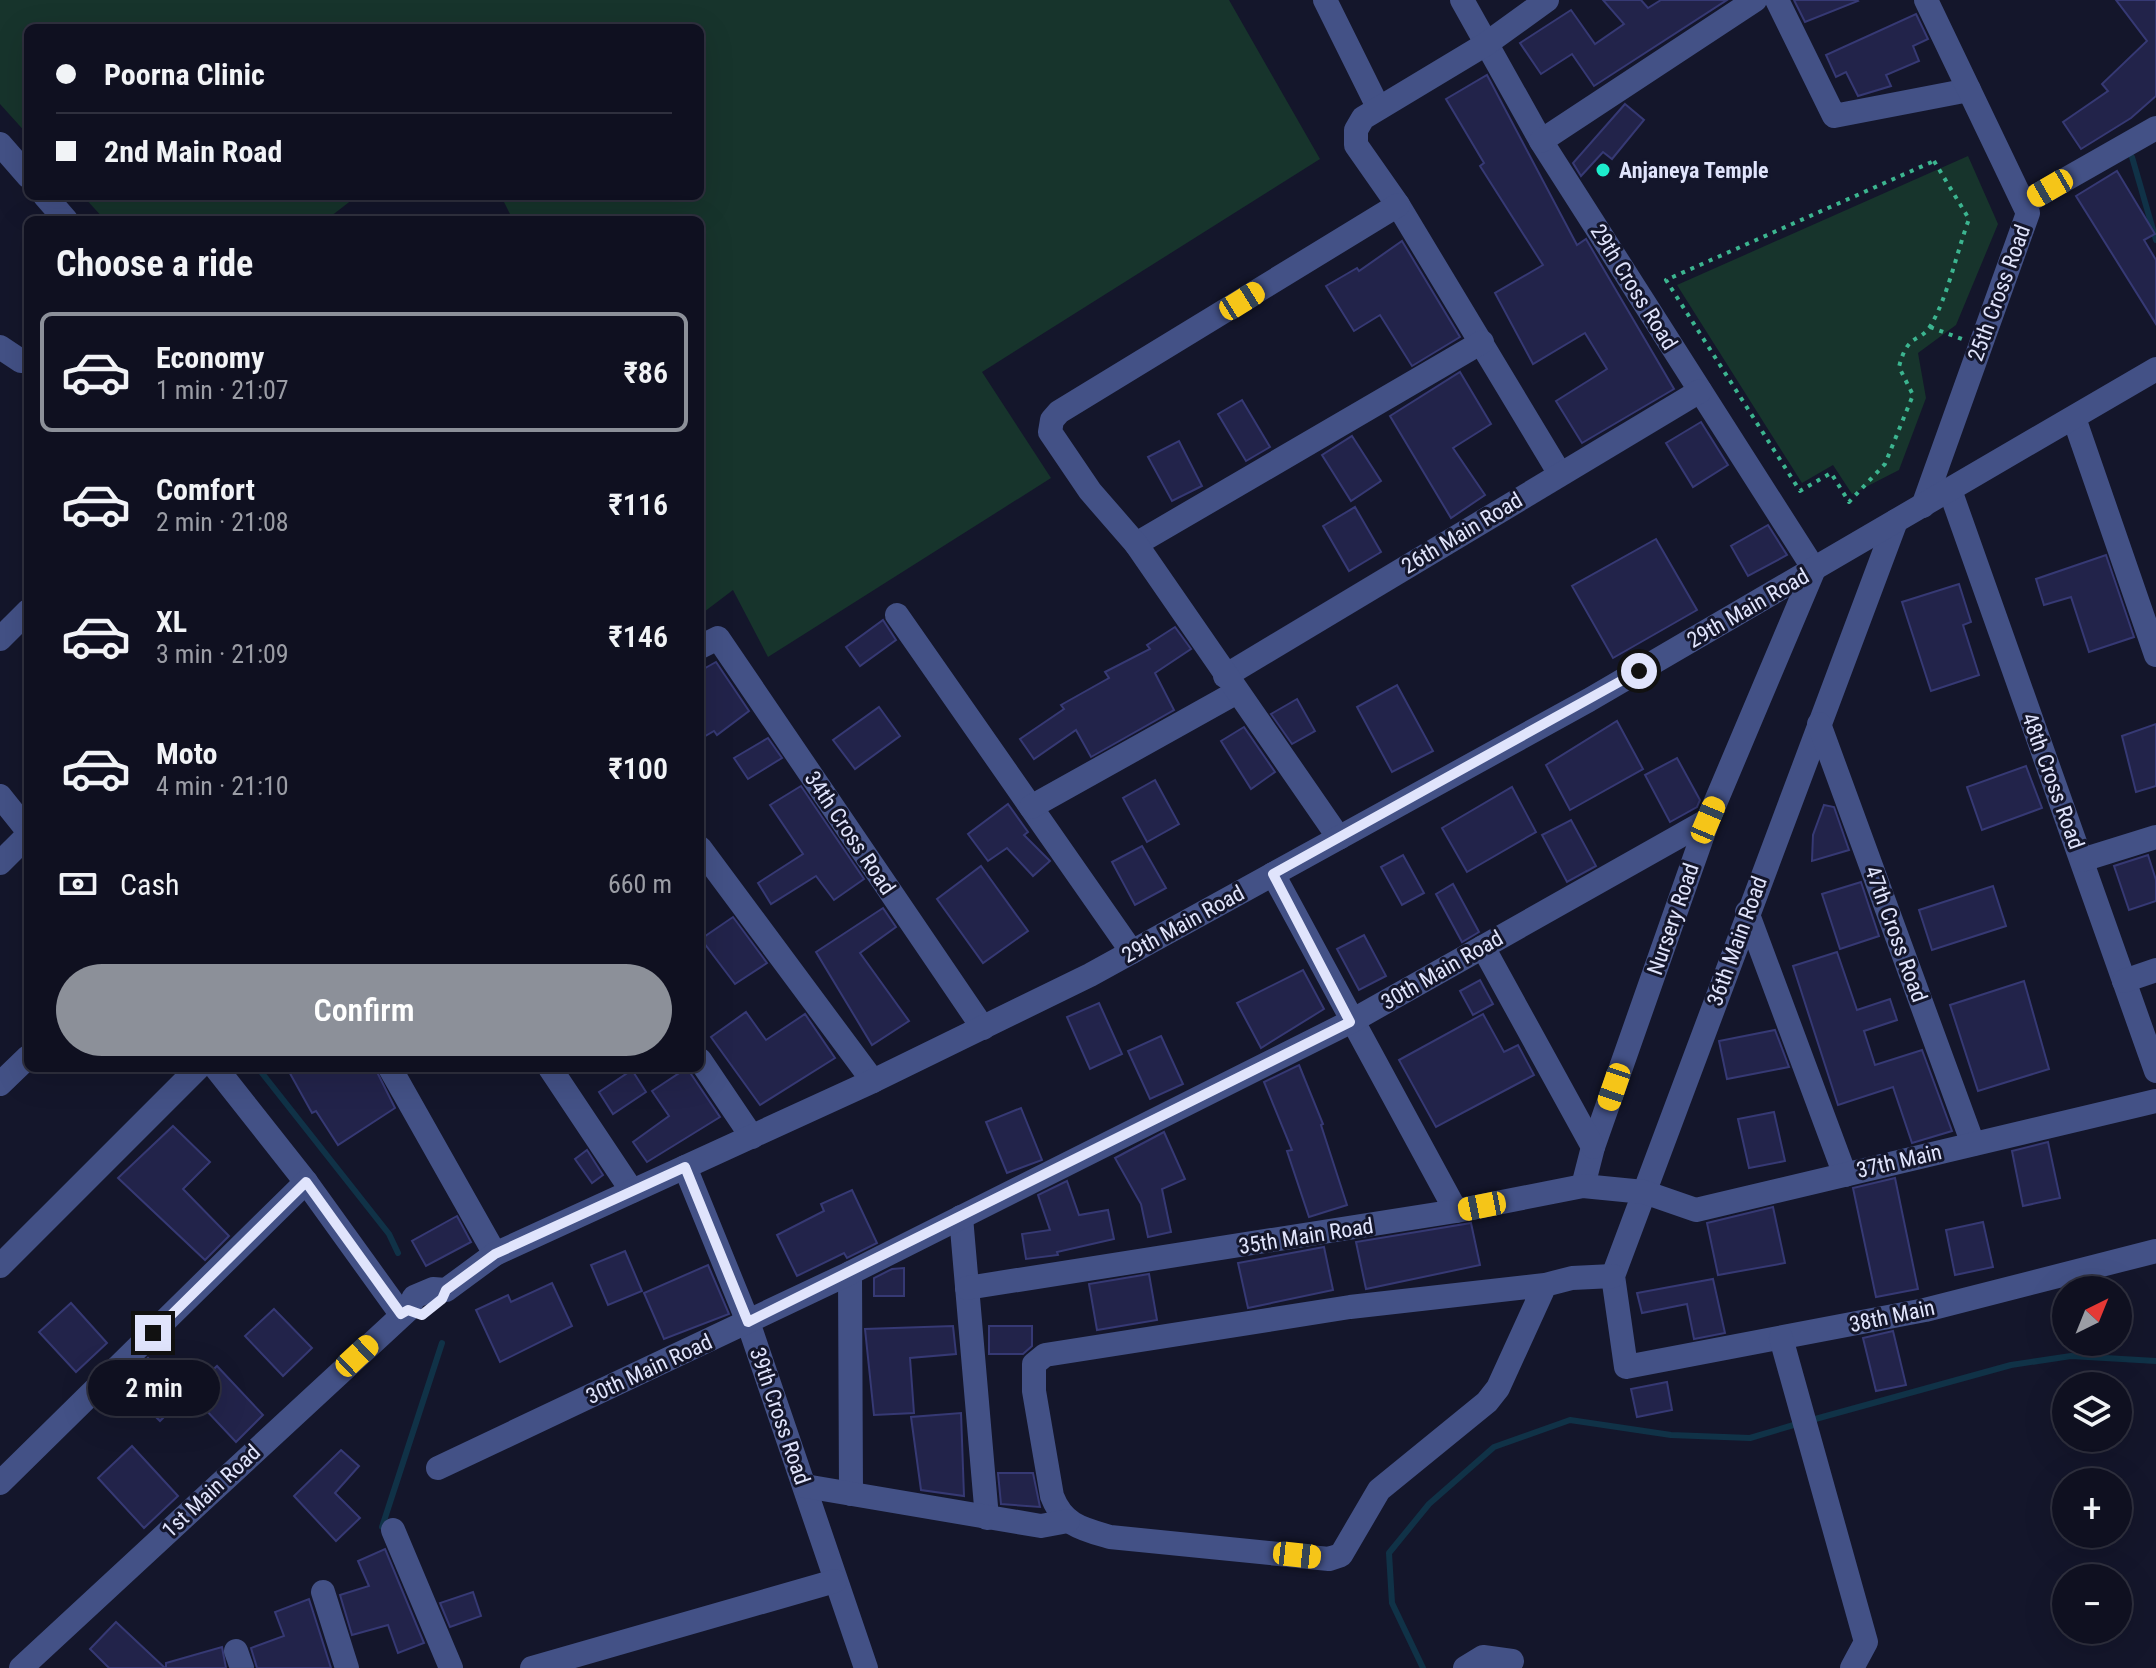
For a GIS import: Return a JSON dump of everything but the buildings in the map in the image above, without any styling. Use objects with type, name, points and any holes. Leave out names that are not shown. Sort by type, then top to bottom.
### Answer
[{"type":"street","points":[[1325,0],[1378,107]]},
{"type":"street","name":"29th Cross Road","points":[[1462,0],[1541,141],[1814,569]]},
{"type":"street","points":[[1547,0],[1486,44],[1363,118],[1356,130],[1356,145],[1398,205],[1560,474]]},
{"type":"street","points":[[1541,141],[1755,0]]},
{"type":"street","points":[[1777,0],[1834,116],[1969,90]]},
{"type":"street","name":"25th Cross Road","points":[[1923,506],[2028,213],[1926,0]]},
{"type":"street","points":[[2024,203],[2156,128]]},
{"type":"street","points":[[0,144],[24,171]]},
{"type":"street","points":[[48,200],[62,216]]},
{"type":"street","points":[[1339,838],[1136,544],[1090,491],[1050,432],[1052,420],[1059,412],[1398,205]]},
{"type":"street","points":[[1136,544],[1482,342]]},
{"type":"street","points":[[0,347],[24,361]]},
{"type":"street","name":"29th Main Road","points":[[405,1312],[422,1315],[442,1299],[446,1290],[495,1254],[873,1081],[1132,952],[1589,700],[2156,369]]},
{"type":"street","name":"26th Main Road","points":[[1031,807],[1231,684],[1560,474],[1700,391]]},
{"type":"street","points":[[2074,418],[2156,655]]},
{"type":"street","name":"48th Cross Road","points":[[1950,490],[2156,1071]]},
{"type":"street","name":"36th Main Road","points":[[1626,1367],[1613,1276],[1896,521]]},
{"type":"street","name":"Nursery Road","points":[[1583,1186],[1593,1147],[1708,820],[1814,569]]},
{"type":"street","points":[[0,639],[24,615]]},
{"type":"street","points":[[897,615],[1132,952]]},
{"type":"street","name":"34th Cross Road","points":[[709,643],[983,1028]]},
{"type":"street","name":"47th Cross Road","points":[[1819,724],[1973,1144]]},
{"type":"street","points":[[0,796],[24,828]]},
{"type":"street","name":"30th Main Road","points":[[438,1468],[850,1273],[1350,1022],[1708,820]]},
{"type":"street","points":[[0,863],[24,837]]},
{"type":"street","points":[[2082,860],[2156,837]]},
{"type":"street","points":[[704,853],[873,1081]]},
{"type":"street","points":[[1273,874],[1350,1022],[1456,1211]]},
{"type":"street","points":[[1747,912],[1845,1175]]},
{"type":"street","points":[[1483,947],[1593,1147]]},
{"type":"street","points":[[2124,981],[2156,970]]},
{"type":"street","points":[[0,1084],[24,1061]]},
{"type":"street","points":[[704,1066],[752,1137]]},
{"type":"street","points":[[0,1266],[194,1072]]},
{"type":"street","points":[[219,1072],[405,1312]]},
{"type":"street","points":[[392,1072],[495,1254]]},
{"type":"street","points":[[553,1072],[632,1191]]},
{"type":"street","name":"37th Main","points":[[1644,1192],[1696,1210],[2156,1101]]},
{"type":"street","name":"39th Cross Road","points":[[685,1167],[748,1322],[866,1668]]},
{"type":"street","points":[[0,1483],[306,1182]]},
{"type":"street","name":"35th Main Road","points":[[967,1288],[1456,1211],[1583,1186],[1644,1192]]},
{"type":"street","points":[[961,1217],[987,1518]]},
{"type":"street","name":"38th Main","points":[[1626,1367],[1925,1310],[2156,1251]]},
{"type":"street","points":[[850,1273],[851,1494]]},
{"type":"street","points":[[1545,1285],[1498,1388],[1487,1402],[1379,1490],[1341,1555],[1329,1559],[1110,1537],[1076,1528],[1059,1513],[1052,1496],[1034,1391],[1034,1364],[1045,1355],[1350,1307],[1545,1285],[1572,1278],[1613,1276]]},
{"type":"street","name":"1st Main Road","points":[[21,1668],[405,1312]]},
{"type":"street","points":[[1781,1338],[1866,1642],[1852,1668]]},
{"type":"street","points":[[810,1503],[851,1494],[1041,1526],[1068,1521]]},
{"type":"street","points":[[393,1530],[451,1668]]},
{"type":"street","points":[[532,1668],[835,1581]]},
{"type":"street","points":[[323,1592],[347,1668]]},
{"type":"street","points":[[1465,1668],[1483,1657],[1512,1661]]},
{"type":"path","points":[[1934,161],[1969,219],[1930,327],[1909,340],[1903,351],[1899,367],[1913,395],[1885,464],[1849,502],[1831,473],[1800,491],[1666,280],[1934,161]]},
{"type":"path","points":[[1930,327],[1980,346]]},
{"type":"green space","points":[[0,0],[1229,0],[1320,159],[982,372],[1051,478],[768,657],[733,590],[704,612],[704,216],[511,216],[503,200],[704,200],[704,24],[24,24],[24,131],[0,104]]},
{"type":"green space","points":[[1968,156],[1998,224],[1956,325],[1918,353],[1926,398],[1899,470],[1852,494],[1833,465],[1802,483],[1677,285]]},
{"type":"green space","points":[[87,200],[352,200],[331,216],[101,216]]},
{"type":"waterway","points":[[2132,157],[2156,240]]},
{"type":"waterway","points":[[261,1072],[389,1234],[398,1253]]},
{"type":"waterway","points":[[382,1527],[442,1343]]},
{"type":"waterway","points":[[1808,1421],[2011,1365],[2071,1356],[2156,1361]]},
{"type":"waterway","points":[[1423,1668],[1392,1603],[1389,1553],[1429,1504],[1494,1447],[1570,1420],[1671,1435],[1750,1438],[1797,1424]]},
{"type":"place","name":"Anjaneya Temple","points":[[1603,170]]},
{"type":"route","points":[[153,1333],[306,1182],[401,1314],[408,1310],[422,1315],[442,1299],[446,1290],[495,1254],[685,1167],[748,1322],[1350,1022],[1273,874],[1639,671]]}]
